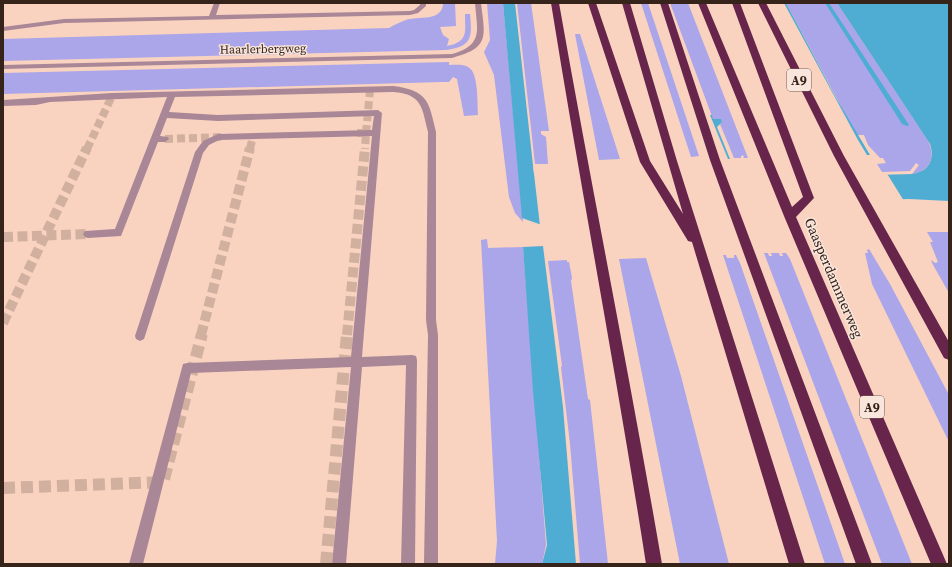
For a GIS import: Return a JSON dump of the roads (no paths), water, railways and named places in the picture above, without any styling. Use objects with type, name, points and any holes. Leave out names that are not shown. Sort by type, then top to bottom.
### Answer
[{"type":"highway","points":[[555,3],[582,164],[642,487],[654,564]]},
{"type":"highway","points":[[592,3],[645,162],[702,254]]},
{"type":"highway","points":[[626,3],[672,161],[797,564]]},
{"type":"highway","points":[[664,3],[715,160],[864,564]]},
{"type":"highway","name":"Gaasperdammerweg","points":[[702,3],[804,250],[939,564]]},
{"type":"highway","name":"A9","points":[[736,3],[809,198],[790,216]]},
{"type":"highway","name":"A9","points":[[762,3],[792,66],[839,156],[949,354]]},
{"type":"street","points":[[212,18],[217,3]]},
{"type":"street","points":[[3,29],[64,21],[410,13],[421,10],[424,6],[423,3]]},
{"type":"street","name":"Haarlerbergweg","points":[[3,67],[452,56],[473,49],[479,42],[480,34],[478,3]]},
{"type":"street","points":[[3,103],[36,102],[50,99],[172,95],[402,90],[419,95],[424,103],[432,132],[431,320],[433,335],[431,564]]},
{"type":"street","points":[[88,234],[118,233],[172,95]]},
{"type":"street","points":[[164,116],[218,118],[378,113],[339,564]]},
{"type":"street","points":[[140,336],[199,152],[206,143],[218,137],[376,133]]},
{"type":"street","points":[[155,140],[165,139]]},
{"type":"street","points":[[136,564],[187,368],[412,360],[408,564]]},
{"type":"water","points":[[503,3],[515,3],[534,174],[546,184],[912,174],[923,171],[931,160],[932,155],[930,144],[837,3],[949,3],[949,201],[909,199],[548,211],[541,224],[522,218]]},
{"type":"water","points":[[784,3],[786,3],[835,96],[870,155],[867,155],[858,140]]},
{"type":"water","points":[[825,3],[829,3],[909,125],[907,126],[902,124]]},
{"type":"water","points":[[710,115],[712,115],[713,119],[721,119],[722,122],[717,127],[730,159],[728,159]]},
{"type":"water","points":[[543,246],[563,407],[576,564],[542,564],[547,545],[533,391],[523,247]]},
{"type":"tunnel","points":[[366,133],[370,90]]},
{"type":"tunnel","points":[[87,149],[112,96]]},
{"type":"tunnel","points":[[357,133],[366,133]]},
{"type":"tunnel","points":[[365,149],[366,133]]},
{"type":"tunnel","points":[[250,149],[253,136]]},
{"type":"tunnel","points":[[165,139],[223,137]]},
{"type":"tunnel","points":[[45,236],[87,148]]},
{"type":"tunnel","points":[[201,335],[250,148]]},
{"type":"tunnel","points":[[347,335],[365,148]]},
{"type":"tunnel","points":[[45,236],[88,234]]},
{"type":"tunnel","points":[[3,237],[45,236]]},
{"type":"tunnel","points":[[3,323],[45,236]]},
{"type":"tunnel","points":[[164,479],[202,334]]},
{"type":"tunnel","points":[[326,564],[347,334]]},
{"type":"tunnel","points":[[3,488],[164,482]]}]
